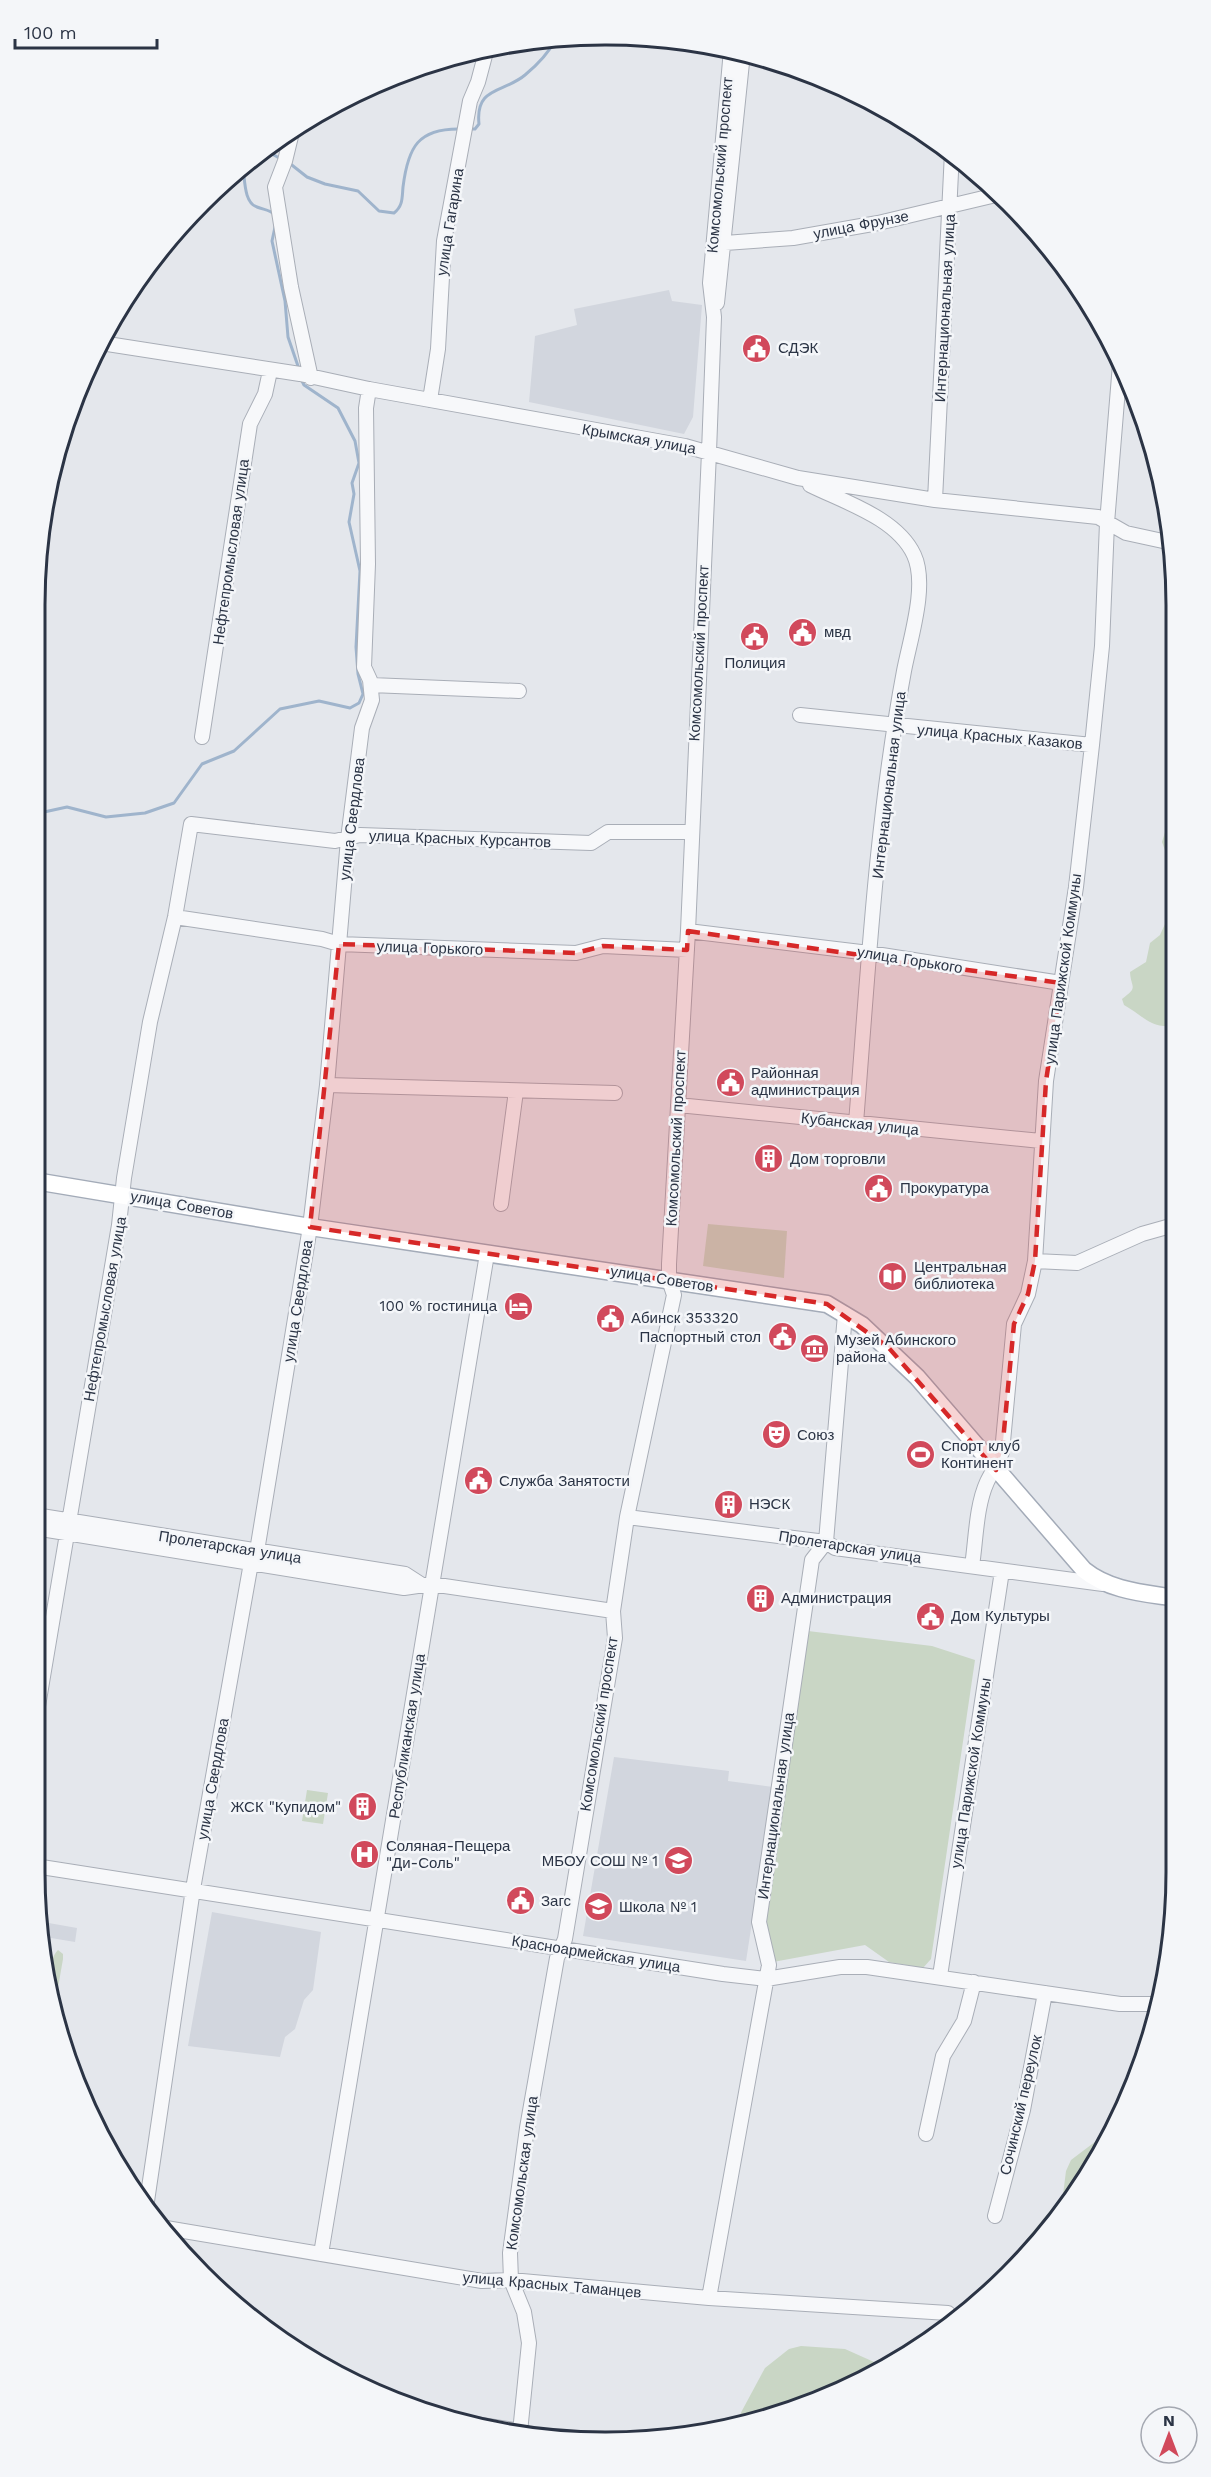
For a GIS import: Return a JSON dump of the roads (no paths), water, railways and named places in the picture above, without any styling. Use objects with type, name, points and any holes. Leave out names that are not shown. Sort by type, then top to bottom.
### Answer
[{"type":"main road","name":"улица Советов","points":[[45,1183],[310,1227],[827,1304],[845,1314],[888,1347],[917,1377],[1083,1570],[1108,1584],[1125,1590],[1166,1596]]},
{"type":"street","name":"улица Гагарина","points":[[430,400],[438,349],[444,241],[470,101],[484,59]]},
{"type":"street","name":"Комсомольский проспект","points":[[714,317],[710,283],[730,59]]},
{"type":"street","name":"Комсомольский проспект","points":[[562,1948],[615,1638],[613,1611],[627,1517],[674,1295],[669,1280],[688,932],[714,317],[725,243],[742,62]]},
{"type":"street","points":[[289,142],[275,187],[291,287],[311,378]]},
{"type":"street","name":"Интернациональная улица","points":[[935,500],[952,165]]},
{"type":"street","name":"улица Фрунзе","points":[[725,243],[793,238],[878,223],[989,197]]},
{"type":"street","name":"Крымская улица","points":[[110,344],[270,370],[709,452],[798,478],[935,500],[1098,517],[1126,533],[1162,541]]},
{"type":"street","name":"Нефтепромысловая улица","points":[[202,737],[250,424],[265,394],[270,370]]},
{"type":"street","name":"улица Парижской Коммуны","points":[[972,1566],[982,1498],[987,1481],[996,1470],[1002,1452],[1014,1324],[1028,1294],[1035,1261],[1046,1080],[1092,745],[1102,645],[1107,523],[1119,381]]},
{"type":"street","name":"улица Свердлова","points":[[148,2195],[194,1889],[310,1227],[327,1085],[348,839],[362,728],[372,700],[364,667],[368,564],[366,408],[369,389]]},
{"type":"street","name":"Интернациональная улица","points":[[798,478],[887,524],[907,543],[920,572],[894,726],[869,953],[856,1124]]},
{"type":"street","points":[[370,685],[519,691]]},
{"type":"street","name":"улица Красных Казаков","points":[[800,715],[1092,745]]},
{"type":"street","name":"Нефтепромысловая улица","points":[[45,1660],[124,1195],[124,1178],[150,1022],[175,917],[191,824]]},
{"type":"street","name":"улица Красных Курсантов","points":[[191,824],[335,841],[360,835],[591,843],[608,832],[691,832]]},
{"type":"street","name":"улица Горького","points":[[175,917],[322,939],[339,944],[576,953],[603,946],[687,950]]},
{"type":"street","name":"улица Горького","points":[[688,932],[869,953],[1061,983]]},
{"type":"street","points":[[327,1085],[615,1093]]},
{"type":"street","points":[[501,1204],[516,1091]]},
{"type":"street","name":"Кубанская улица","points":[[678,1105],[1041,1141]]},
{"type":"street","points":[[1035,1261],[1077,1263],[1142,1234],[1166,1227]]},
{"type":"street","name":"Республиканская улица","points":[[321,2254],[427,1585],[487,1254]]},
{"type":"street","name":"Интернациональная улица","points":[[709,2298],[769,1965],[759,1922],[812,1560],[826,1542],[845,1314]]},
{"type":"street","name":"Пролетарская улица","points":[[627,1517],[826,1542],[835,1548],[1108,1584]]},
{"type":"street","name":"Пролетарская улица","points":[[45,1519],[68,1527],[254,1557],[405,1574],[427,1585],[613,1611]]},
{"type":"street","name":"Пролетарская улица","points":[[45,1528],[68,1527]]},
{"type":"street","name":"улица Парижской Коммуны","points":[[940,1976],[1002,1571]]},
{"type":"street","name":"Красноармейская улица","points":[[45,1868],[766,1979],[840,1967],[867,1966],[1120,2004],[1150,2004]]},
{"type":"street","name":"Комсомольская улица","points":[[521,2425],[529,2343],[524,2312],[511,2280],[510,2253],[527,2128],[557,1958],[562,1948]]},
{"type":"street","points":[[926,2134],[943,2056],[964,2021],[974,1982]]},
{"type":"street","name":"Сочинский переулок","points":[[995,2216],[1023,2110],[1045,1993]]},
{"type":"street","name":"улица Красных Таманцев","points":[[174,2229],[482,2281],[511,2280],[709,2298],[948,2313]]},
{"type":"waterway","points":[[468,129],[475,129],[479,124],[479,112],[486,97],[525,75],[551,48]]},
{"type":"waterway","points":[[288,162],[307,177],[325,184],[358,191],[379,211],[394,213],[401,205],[408,161],[418,143],[425,136],[434,132],[461,129]]},
{"type":"waterway","points":[[273,154],[281,159]]},
{"type":"waterway","points":[[244,177],[247,196],[253,205],[275,215]]},
{"type":"waterway","points":[[275,227],[272,241],[285,301],[288,337],[299,369]]},
{"type":"waterway","points":[[45,812],[67,807],[106,817],[145,813],[174,803],[202,764],[234,751],[280,709],[319,701],[350,708],[359,703],[363,694],[358,674],[356,647],[360,571],[349,522],[354,494],[352,483],[359,463],[355,441],[338,408],[304,385],[301,379]]},
{"type":"place","name":"СДЭК","points":[[757,348]]},
{"type":"place","name":"мвд","points":[[803,632]]},
{"type":"place","name":"Полиция","points":[[755,636]]},
{"type":"place","name":"Районная администрация","points":[[730,1082]]},
{"type":"place","name":"Дом торговли","points":[[769,1159]]},
{"type":"place","name":"Прокуратура","points":[[879,1188]]},
{"type":"place","name":"Центральная библиотека","points":[[893,1276]]},
{"type":"place","name":"100 % гостиница","points":[[518,1306]]},
{"type":"place","name":"Абинск 353320","points":[[610,1318]]},
{"type":"place","name":"Паспортный стол","points":[[782,1337]]},
{"type":"place","name":"Музей Абинского района","points":[[815,1349]]},
{"type":"place","name":"Союз","points":[[776,1435]]},
{"type":"place","name":"Спорт клуб Континент","points":[[920,1455]]},
{"type":"place","name":"Служба Занятости","points":[[478,1481]]},
{"type":"place","name":"НЭСК","points":[[728,1504]]},
{"type":"place","name":"Администрация","points":[[760,1598]]},
{"type":"place","name":"Дом Культуры","points":[[930,1616]]},
{"type":"place","name":"ЖСК \"Купидом\"","points":[[362,1807]]},
{"type":"place","name":"Соляная-Пещера \"Ди-Соль\"","points":[[365,1855]]},
{"type":"place","name":"МБОУ СОШ № 1","points":[[679,1861]]},
{"type":"place","name":"Загс","points":[[520,1901]]},
{"type":"place","name":"Школа № 1","points":[[598,1907]]}]
